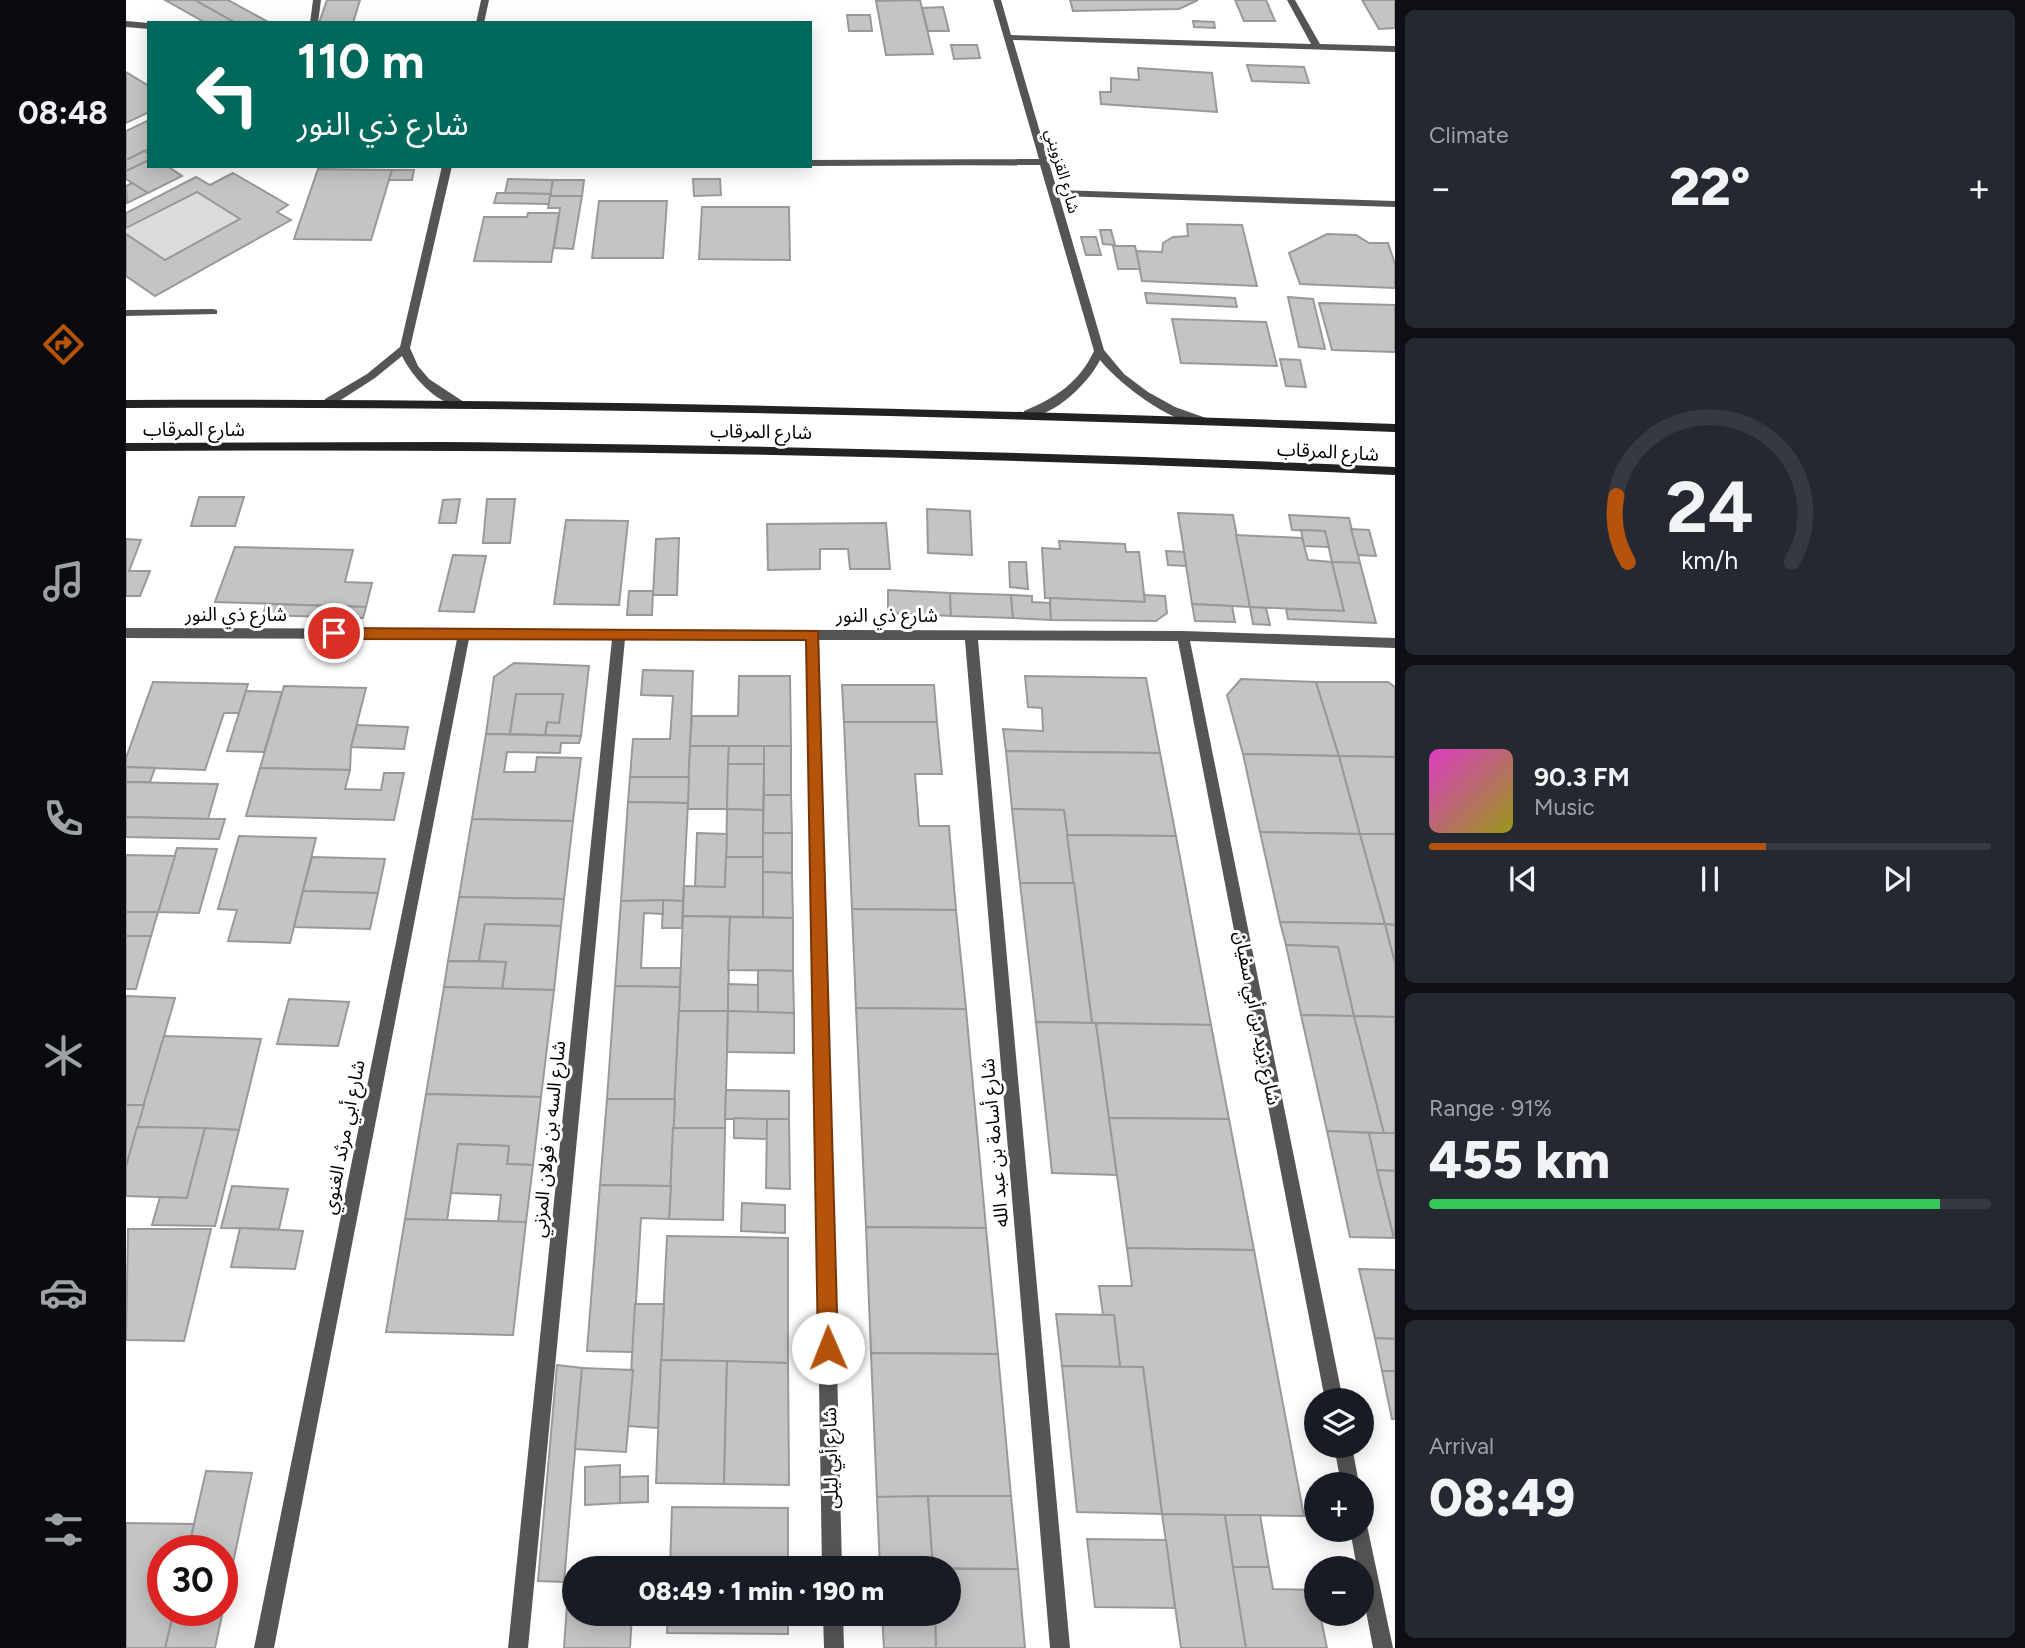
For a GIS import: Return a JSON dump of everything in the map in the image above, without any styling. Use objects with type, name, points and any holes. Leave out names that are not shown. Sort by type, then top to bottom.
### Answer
[{"type":"main road","name":"شارع المرقاب","points":[[126,404],[458,402],[1028,414],[1395,428]]},
{"type":"main road","name":"شارع المرقاب","points":[[126,447],[426,444],[716,448],[1395,471]]},
{"type":"street","points":[[314,21],[317,0]]},
{"type":"street","points":[[480,21],[485,0]]},
{"type":"street","name":"شارع القزويني","points":[[997,0],[1099,351],[1115,373],[1138,393],[1168,410],[1202,421]]},
{"type":"street","points":[[1291,0],[1315,46]]},
{"type":"street","points":[[126,24],[147,26]]},
{"type":"street","points":[[1008,37],[1395,49]]},
{"type":"street","points":[[812,163],[1044,162]]},
{"type":"street","points":[[447,168],[405,348],[410,364],[421,379],[458,402]]},
{"type":"street","points":[[1053,192],[1395,204]]},
{"type":"street","points":[[126,313],[213,312]]},
{"type":"street","points":[[329,402],[371,376],[405,348]]},
{"type":"street","points":[[1028,414],[1055,403],[1077,388],[1092,370],[1099,351]]},
{"type":"street","name":"شارع ذي النور","points":[[126,633],[1182,636],[1395,643]]},
{"type":"street","name":"شارع أبي مرثد الغنوي","points":[[264,1648],[464,634]]},
{"type":"street","name":"شارع السه بن فولان المزني","points":[[518,1648],[619,634]]},
{"type":"street","name":"شارع أبي ليلى","points":[[813,635],[832,1556]]},
{"type":"street","name":"شارع أسامة بن عبد الله","points":[[971,635],[1060,1648]]},
{"type":"street","name":"شارع يزيد بن أبي سفيان","points":[[1182,636],[1332,1388]]},
{"type":"street","points":[[1362,1542],[1383,1648]]},
{"type":"street","points":[[833,1626],[834,1648]]},
{"type":"shaded area","points":[[197,192],[240,219],[165,260],[126,234],[126,228]]},
{"type":"building","points":[[165,0],[195,0],[232,21],[202,21]]},
{"type":"building","points":[[195,0],[228,0],[266,21],[232,21]]},
{"type":"building","points":[[327,0],[360,0],[354,21],[320,21]]},
{"type":"building","points":[[920,0],[933,54],[886,55],[876,1]]},
{"type":"building","points":[[1070,0],[1198,0],[1179,9],[1073,11]]},
{"type":"building","points":[[1235,0],[1266,0],[1275,21],[1244,21]]},
{"type":"building","points":[[1362,0],[1395,0],[1395,28],[1379,29]]},
{"type":"building","points":[[943,7],[949,31],[928,31],[922,8]]},
{"type":"building","points":[[847,15],[870,15],[872,31],[849,31]]},
{"type":"building","points":[[1193,21],[1214,22],[1215,28],[1194,27]]},
{"type":"building","points":[[951,45],[977,45],[980,58],[954,59]]},
{"type":"building","points":[[1247,65],[1304,67],[1309,83],[1252,81]]},
{"type":"building","points":[[1138,68],[1212,73],[1217,112],[1101,104],[1100,92],[1111,92],[1111,78],[1139,80]]},
{"type":"building","points":[[126,72],[147,85],[147,113],[126,123]]},
{"type":"building","points":[[147,121],[147,150],[126,160],[126,131]]},
{"type":"building","points":[[144,151],[147,153],[147,161],[126,171],[126,160]]},
{"type":"building","points":[[147,161],[147,168],[170,168],[182,176],[148,193],[126,179],[126,171]]},
{"type":"building","points":[[318,169],[392,170],[371,240],[294,239]]},
{"type":"building","points":[[392,170],[414,170],[412,180],[389,180]]},
{"type":"building","points":[[233,173],[288,205],[277,212],[291,220],[155,296],[126,276],[126,234],[165,260],[240,219],[197,192],[126,228],[126,213],[196,177],[210,185]]},
{"type":"building","points":[[508,179],[553,180],[551,194],[505,193]]},
{"type":"building","points":[[693,179],[720,179],[721,195],[694,196]]},
{"type":"building","points":[[553,180],[584,180],[582,196],[550,196]]},
{"type":"building","points":[[132,183],[148,193],[127,203],[126,186]]},
{"type":"building","points":[[497,193],[551,194],[549,204],[494,203]]},
{"type":"building","points":[[550,196],[582,196],[573,249],[554,248],[560,208],[548,208]]},
{"type":"building","points":[[599,201],[667,201],[663,258],[592,258]]},
{"type":"building","points":[[702,207],[789,207],[790,260],[699,259]]},
{"type":"building","points":[[528,213],[559,213],[551,262],[474,261],[484,217],[527,217]]},
{"type":"building","points":[[1187,224],[1242,225],[1257,286],[1142,281],[1136,251],[1162,252],[1163,243],[1173,237],[1188,236]]},
{"type":"building","points":[[1100,230],[1111,230],[1115,245],[1103,244]]},
{"type":"building","points":[[1327,234],[1356,235],[1369,243],[1388,243],[1395,264],[1395,288],[1300,284],[1289,253]]},
{"type":"building","points":[[1081,237],[1096,237],[1101,255],[1086,255]]},
{"type":"building","points":[[1113,246],[1135,246],[1140,269],[1118,269]]},
{"type":"building","points":[[1145,293],[1235,298],[1237,307],[1147,303]]},
{"type":"building","points":[[1288,297],[1313,299],[1325,349],[1299,347]]},
{"type":"building","points":[[1319,303],[1395,305],[1395,352],[1332,350]]},
{"type":"building","points":[[1172,319],[1266,322],[1277,366],[1181,363]]},
{"type":"building","points":[[1280,359],[1300,360],[1306,387],[1286,386]]},
{"type":"building","points":[[199,497],[244,497],[235,526],[191,526]]},
{"type":"building","points":[[460,499],[456,523],[439,523],[443,500]]},
{"type":"building","points":[[487,499],[515,499],[510,543],[483,543]]},
{"type":"building","points":[[927,509],[970,511],[972,555],[928,553]]},
{"type":"building","points":[[1178,513],[1233,515],[1250,607],[1192,604]]},
{"type":"building","points":[[1289,515],[1349,518],[1360,563],[1332,562],[1325,531],[1292,530]]},
{"type":"building","points":[[566,520],[628,521],[619,605],[554,604]]},
{"type":"building","points":[[886,523],[890,569],[850,569],[848,549],[820,549],[820,569],[768,570],[767,524]]},
{"type":"building","points":[[1351,529],[1369,530],[1376,556],[1358,555]]},
{"type":"building","points":[[1301,530],[1325,531],[1329,547],[1304,546]]},
{"type":"building","points":[[1236,535],[1302,538],[1308,560],[1332,562],[1344,611],[1250,607]]},
{"type":"building","points":[[679,538],[677,595],[653,595],[656,539]]},
{"type":"building","points":[[126,539],[141,540],[129,571],[150,571],[140,596],[126,596]]},
{"type":"building","points":[[1059,541],[1125,544],[1126,552],[1139,552],[1145,602],[1045,598],[1042,548],[1060,549]]},
{"type":"building","points":[[235,547],[353,550],[345,582],[372,583],[366,607],[215,602]]},
{"type":"building","points":[[1166,551],[1184,552],[1186,566],[1168,565]]},
{"type":"building","points":[[453,555],[486,556],[474,612],[439,611]]},
{"type":"building","points":[[1009,562],[1026,562],[1028,589],[1010,587]]},
{"type":"building","points":[[1332,562],[1360,563],[1376,623],[1288,619],[1286,609],[1344,611]]},
{"type":"building","points":[[888,590],[950,593],[951,616],[888,613]]},
{"type":"building","points":[[629,591],[653,591],[652,615],[627,615]]},
{"type":"building","points":[[950,593],[1011,595],[1013,618],[951,616]]},
{"type":"building","points":[[1011,595],[1032,596],[1032,602],[1050,603],[1051,620],[1013,618]]},
{"type":"building","points":[[1144,595],[1165,596],[1167,613],[1156,621],[1051,620],[1050,598],[1145,602]]},
{"type":"building","points":[[266,604],[366,607],[363,618],[263,615]]},
{"type":"building","points":[[1192,604],[1232,606],[1235,622],[1195,621]]},
{"type":"building","points":[[1250,607],[1266,608],[1270,625],[1253,624]]},
{"type":"building","points":[[514,663],[589,666],[581,736],[545,735],[547,722],[559,723],[563,694],[516,694],[510,734],[486,734],[494,677]]},
{"type":"building","points":[[643,670],[693,671],[689,777],[630,777],[633,739],[670,739],[673,696],[641,695]]},
{"type":"building","points":[[739,676],[790,676],[791,746],[690,746],[692,716],[738,716]]},
{"type":"building","points":[[1025,676],[1146,678],[1160,753],[1006,751],[1003,729],[1043,731],[1042,708],[1028,707]]},
{"type":"building","points":[[1241,679],[1316,682],[1339,756],[1243,754],[1227,695]]},
{"type":"building","points":[[153,682],[248,684],[239,713],[224,713],[205,770],[126,767],[126,758]]},
{"type":"building","points":[[1316,682],[1388,682],[1395,687],[1395,757],[1339,756]]},
{"type":"building","points":[[842,685],[934,685],[937,722],[844,722]]},
{"type":"building","points":[[284,686],[366,688],[351,747],[350,770],[260,768]]},
{"type":"building","points":[[246,691],[282,692],[264,752],[227,751]]},
{"type":"building","points":[[516,694],[563,694],[559,723],[547,722],[545,735],[510,734]]},
{"type":"building","points":[[844,722],[937,722],[942,774],[915,774],[919,826],[949,826],[956,910],[852,909]]},
{"type":"building","points":[[357,725],[408,727],[404,749],[351,747]]},
{"type":"building","points":[[486,734],[581,736],[579,743],[561,743],[560,753],[507,752],[504,772],[535,772],[537,757],[581,758],[573,821],[472,819]]},
{"type":"building","points":[[690,746],[729,746],[727,809],[687,809]]},
{"type":"building","points":[[729,746],[764,746],[764,764],[728,764]]},
{"type":"building","points":[[764,746],[791,746],[791,795],[764,795]]},
{"type":"building","points":[[1006,751],[1160,753],[1176,836],[1067,835],[1064,810],[1012,809]]},
{"type":"building","points":[[1243,754],[1339,756],[1360,834],[1260,832]]},
{"type":"building","points":[[1339,756],[1395,757],[1395,834],[1360,834]]},
{"type":"building","points":[[728,764],[764,764],[763,810],[727,809]]},
{"type":"building","points":[[126,767],[155,768],[150,782],[126,782]]},
{"type":"building","points":[[260,768],[350,770],[345,789],[381,790],[384,773],[404,773],[394,820],[246,816]]},
{"type":"building","points":[[630,777],[689,777],[688,803],[628,802]]},
{"type":"building","points":[[126,782],[218,784],[208,819],[126,817]]},
{"type":"building","points":[[764,795],[791,795],[792,833],[763,833]]},
{"type":"building","points":[[628,802],[688,803],[683,901],[621,901]]},
{"type":"building","points":[[727,809],[763,810],[763,857],[726,857]]},
{"type":"building","points":[[1012,809],[1064,810],[1074,883],[1020,883]]},
{"type":"building","points":[[126,817],[225,819],[219,839],[126,837]]},
{"type":"building","points":[[472,819],[573,821],[564,899],[459,897]]},
{"type":"building","points":[[1260,832],[1360,834],[1385,924],[1280,922]]},
{"type":"building","points":[[697,833],[727,834],[725,887],[695,887]]},
{"type":"building","points":[[763,833],[792,833],[792,873],[763,872]]},
{"type":"building","points":[[1360,834],[1395,834],[1395,925],[1385,924]]},
{"type":"building","points":[[1067,835],[1176,836],[1211,1025],[1092,1023]]},
{"type":"building","points":[[239,836],[316,838],[290,943],[228,941],[237,910],[218,909]]},
{"type":"building","points":[[177,848],[217,849],[199,913],[158,912]]},
{"type":"building","points":[[126,855],[175,856],[158,912],[126,912]]},
{"type":"building","points":[[312,857],[385,859],[378,893],[303,891]]},
{"type":"building","points":[[726,857],[763,857],[763,917],[683,916],[684,886],[725,887]]},
{"type":"building","points":[[763,872],[792,873],[793,918],[763,917]]},
{"type":"building","points":[[1020,883],[1074,883],[1092,1023],[1036,1022]]},
{"type":"building","points":[[303,891],[378,893],[370,929],[294,927]]},
{"type":"building","points":[[459,897],[564,899],[561,926],[485,924],[479,961],[448,961]]},
{"type":"building","points":[[663,900],[683,901],[682,928],[662,928]]},
{"type":"building","points":[[663,900],[663,914],[644,913],[641,968],[681,968],[680,987],[615,986],[621,901]]},
{"type":"building","points":[[852,909],[956,910],[966,1009],[856,1008]]},
{"type":"building","points":[[126,912],[158,912],[151,936],[126,936]]},
{"type":"building","points":[[683,916],[730,917],[728,1011],[679,1011]]},
{"type":"building","points":[[730,917],[793,918],[793,971],[728,970]]},
{"type":"building","points":[[1280,922],[1385,924],[1395,963],[1395,1017],[1354,1016],[1338,947],[1286,945]]},
{"type":"building","points":[[485,924],[561,926],[554,990],[502,989],[506,962],[479,961]]},
{"type":"building","points":[[1385,924],[1395,925],[1395,963]]},
{"type":"building","points":[[126,936],[151,936],[136,989],[126,989]]},
{"type":"building","points":[[1286,945],[1338,947],[1354,1016],[1301,1015]]},
{"type":"building","points":[[448,961],[506,962],[502,989],[444,987]]},
{"type":"building","points":[[758,970],[793,971],[794,1013],[758,1013]]},
{"type":"building","points":[[728,984],[758,985],[758,1013],[728,1011]]},
{"type":"building","points":[[615,986],[680,987],[675,1099],[607,1099]]},
{"type":"building","points":[[444,987],[554,990],[541,1097],[426,1094]]},
{"type":"building","points":[[126,996],[175,998],[144,1105],[126,1105]]},
{"type":"building","points":[[289,999],[349,1002],[338,1046],[277,1044]]},
{"type":"building","points":[[856,1008],[966,1009],[986,1228],[866,1227]]},
{"type":"building","points":[[679,1011],[728,1011],[725,1128],[673,1128]]},
{"type":"building","points":[[728,1011],[794,1013],[794,1053],[727,1052]]},
{"type":"building","points":[[1301,1015],[1354,1016],[1384,1133],[1327,1131]]},
{"type":"building","points":[[1354,1016],[1395,1017],[1395,1133],[1384,1133]]},
{"type":"building","points":[[1036,1022],[1096,1023],[1117,1175],[1052,1173]]},
{"type":"building","points":[[1096,1023],[1211,1025],[1229,1119],[1109,1118]]},
{"type":"building","points":[[164,1036],[261,1039],[239,1130],[137,1127]]},
{"type":"building","points":[[726,1090],[789,1091],[789,1119],[725,1119]]},
{"type":"building","points":[[426,1094],[541,1097],[533,1165],[507,1164],[509,1146],[458,1144],[447,1221],[405,1219]]},
{"type":"building","points":[[607,1099],[675,1099],[671,1186],[600,1185]]},
{"type":"building","points":[[126,1105],[144,1105],[126,1167]]},
{"type":"building","points":[[734,1118],[767,1119],[767,1139],[734,1138]]},
{"type":"building","points":[[1109,1118],[1229,1119],[1254,1250],[1127,1248]]},
{"type":"building","points":[[767,1119],[789,1119],[790,1189],[766,1188]]},
{"type":"building","points":[[137,1127],[205,1128],[187,1198],[126,1196],[126,1167]]},
{"type":"building","points":[[205,1128],[239,1130],[215,1226],[152,1225],[160,1197],[187,1198]]},
{"type":"building","points":[[673,1128],[725,1128],[723,1220],[669,1219]]},
{"type":"building","points":[[1327,1131],[1369,1133],[1394,1238],[1350,1237]]},
{"type":"building","points":[[1369,1133],[1395,1133],[1395,1171],[1377,1170]]},
{"type":"building","points":[[458,1144],[509,1146],[507,1164],[533,1165],[526,1222],[498,1222],[501,1195],[451,1193]]},
{"type":"building","points":[[1377,1170],[1395,1171],[1395,1238],[1394,1238]]},
{"type":"building","points":[[600,1185],[671,1186],[669,1219],[641,1218],[633,1352],[587,1351]]},
{"type":"building","points":[[232,1186],[288,1189],[279,1229],[221,1228]]},
{"type":"building","points":[[742,1203],[785,1205],[785,1233],[741,1231]]},
{"type":"building","points":[[405,1219],[526,1222],[513,1335],[386,1332]]},
{"type":"building","points":[[866,1227],[986,1228],[998,1354],[871,1353]]},
{"type":"building","points":[[240,1228],[303,1231],[295,1269],[231,1267]]},
{"type":"building","points":[[128,1229],[211,1229],[184,1341],[126,1340]]},
{"type":"building","points":[[667,1236],[788,1238],[788,1363],[661,1360]]},
{"type":"building","points":[[1127,1248],[1254,1250],[1304,1516],[1162,1514],[1143,1367],[1120,1367],[1114,1315],[1103,1315],[1099,1286],[1132,1286]]},
{"type":"building","points":[[1359,1269],[1395,1270],[1395,1339],[1375,1338]]},
{"type":"building","points":[[635,1304],[664,1304],[658,1428],[628,1426]]},
{"type":"building","points":[[1056,1314],[1114,1315],[1120,1367],[1062,1366]]},
{"type":"building","points":[[1375,1338],[1395,1339],[1395,1371],[1382,1371]]},
{"type":"building","points":[[871,1353],[998,1354],[1011,1496],[877,1497]]},
{"type":"building","points":[[661,1360],[727,1361],[724,1484],[656,1483]]},
{"type":"building","points":[[727,1361],[788,1363],[789,1485],[724,1484]]},
{"type":"building","points":[[557,1365],[582,1368],[566,1556],[562,1556],[562,1582],[538,1581]]},
{"type":"building","points":[[1062,1366],[1143,1367],[1162,1514],[1077,1512]]},
{"type":"building","points":[[582,1368],[633,1370],[626,1452],[575,1449]]},
{"type":"building","points":[[1382,1371],[1395,1371],[1395,1419],[1392,1419]]},
{"type":"building","points":[[620,1465],[620,1503],[585,1505],[585,1467]]},
{"type":"building","points":[[206,1471],[252,1473],[238,1539],[238,1535],[191,1535]]},
{"type":"building","points":[[648,1476],[648,1502],[620,1503],[620,1477]]},
{"type":"building","points":[[928,1496],[932,1556],[879,1556],[877,1497]]},
{"type":"building","points":[[928,1496],[1011,1496],[1018,1569],[961,1568],[961,1556],[932,1556]]},
{"type":"building","points":[[672,1507],[788,1508],[788,1556],[670,1556]]},
{"type":"building","points":[[1162,1514],[1225,1515],[1246,1648],[1181,1648]]},
{"type":"building","points":[[1225,1515],[1260,1515],[1269,1567],[1233,1567]]},
{"type":"building","points":[[126,1523],[194,1524],[191,1535],[147,1535],[147,1626],[170,1626],[165,1648],[126,1648]]},
{"type":"building","points":[[1087,1539],[1166,1540],[1175,1608],[1095,1607]]},
{"type":"building","points":[[1233,1567],[1269,1567],[1273,1589],[1304,1590],[1304,1626],[1322,1626],[1327,1648],[1246,1648]]},
{"type":"building","points":[[961,1569],[1018,1569],[1025,1648],[936,1648],[935,1626],[961,1626]]},
{"type":"building","points":[[170,1626],[220,1626],[215,1648],[165,1648]]},
{"type":"building","points":[[566,1626],[631,1626],[630,1648],[564,1648]]},
{"type":"building","points":[[667,1626],[788,1626],[788,1634],[667,1633]]},
{"type":"building","points":[[883,1626],[935,1626],[936,1648],[884,1648]]},
{"type":"route","points":[[334,633],[813,635],[828,1348]]}]
